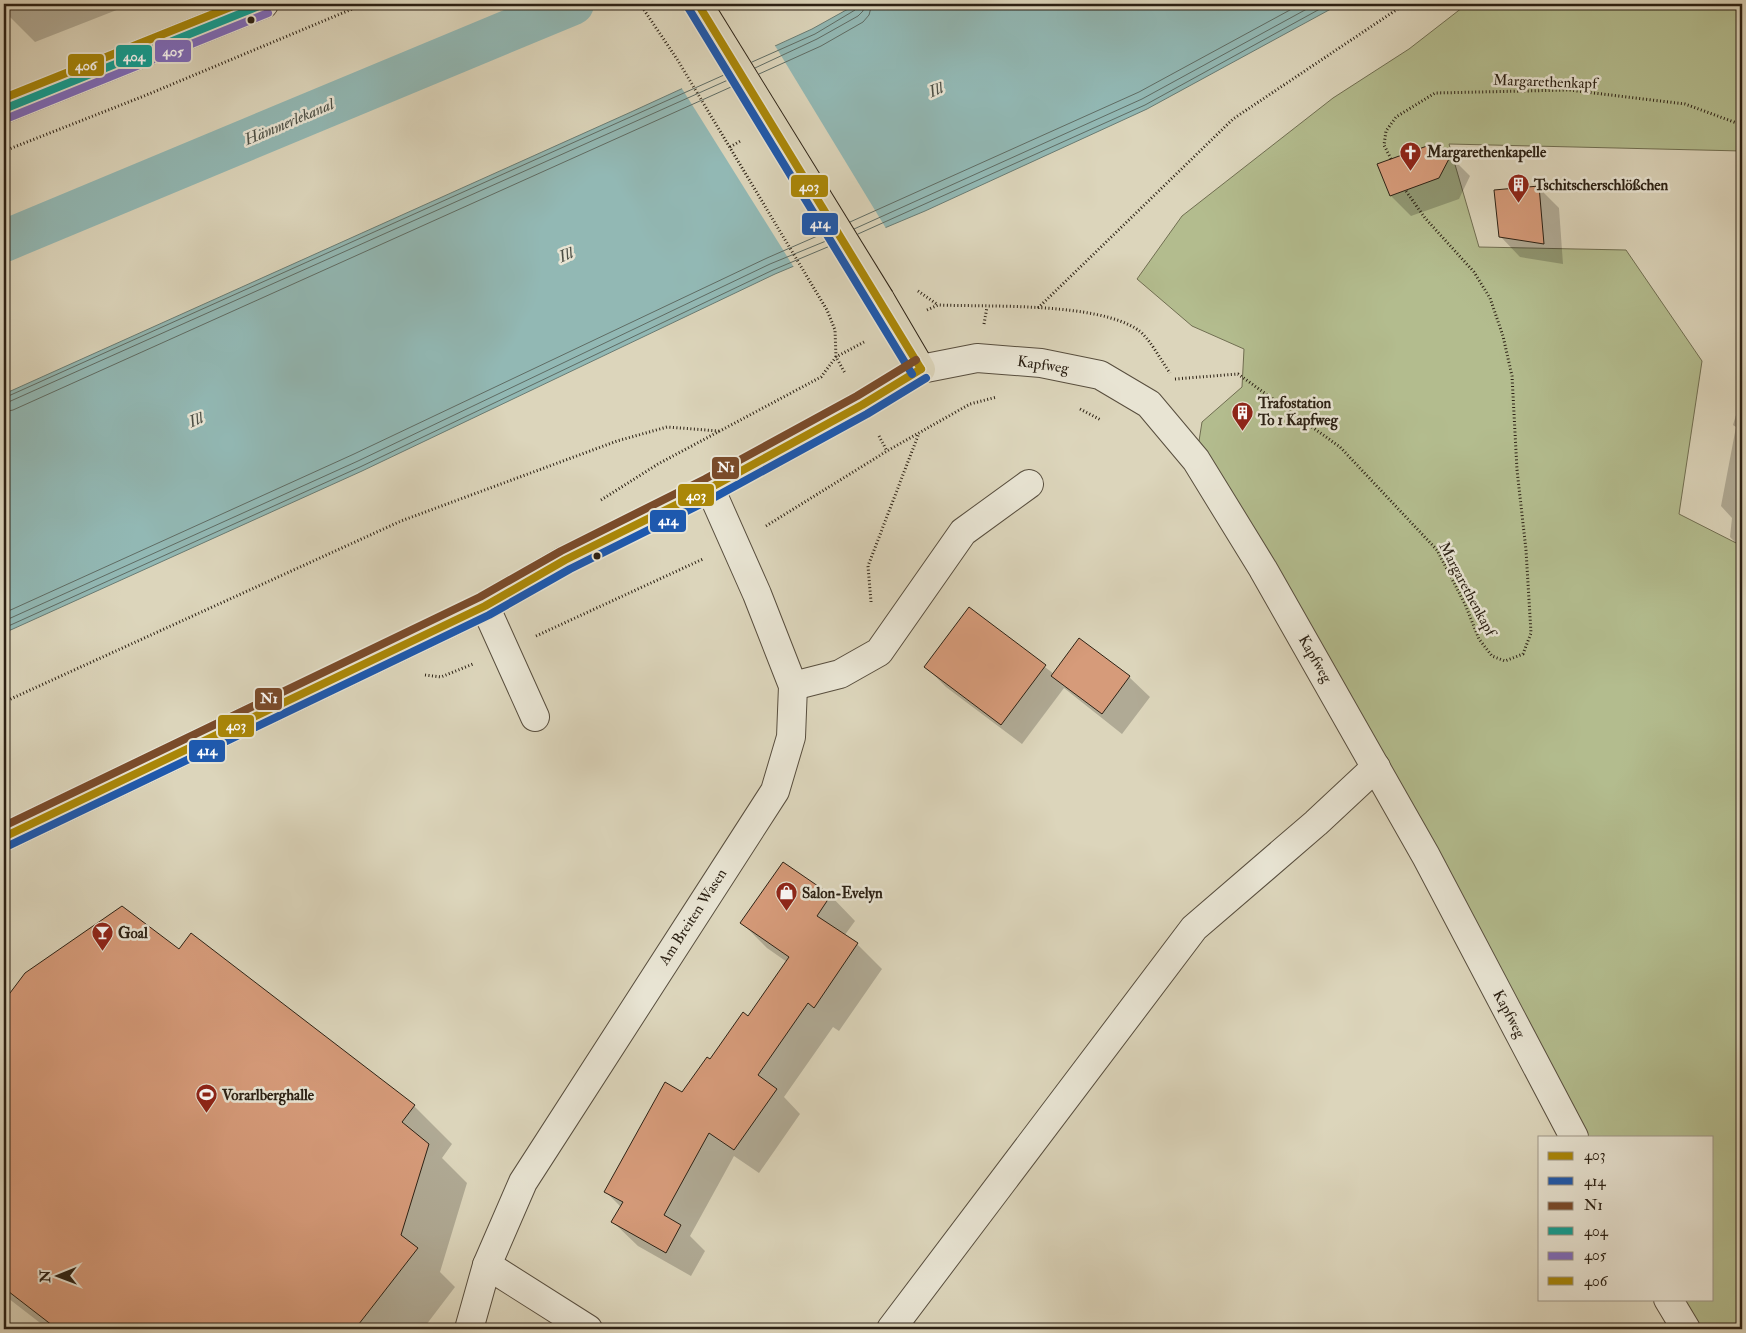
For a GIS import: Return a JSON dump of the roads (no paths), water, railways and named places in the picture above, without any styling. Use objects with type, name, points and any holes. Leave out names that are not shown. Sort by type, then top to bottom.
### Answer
[{"type":"main road","points":[[4,837],[485,606],[565,560],[710,488],[862,404],[921,369],[880,299],[698,4]]},
{"type":"street","points":[[4,109],[264,4]]},
{"type":"street","name":"Kapfweg","points":[[921,369],[977,358],[1040,363],[1100,374],[1149,404],[1196,460],[1263,569],[1426,856],[1573,1136]]},
{"type":"street","points":[[793,686],[840,674],[880,652],[963,532],[1029,484]]},
{"type":"street","name":"Am Breiten Wasen","points":[[469,1329],[487,1265],[523,1182],[775,791],[791,737],[793,686],[757,594],[710,488]]},
{"type":"street","points":[[485,606],[535,717]]},
{"type":"street","points":[[891,1329],[1194,928],[1316,823],[1376,767]]},
{"type":"street","points":[[487,1265],[588,1329]]},
{"type":"street","points":[[1669,1300],[1686,1329]]},
{"type":"water","name":"Ill","points":[[857,4],[1340,4],[1147,109],[925,211],[775,274],[362,471],[4,633],[4,394],[631,112],[812,29]]},
{"type":"waterway","name":"Hämmerlekanal","points":[[4,241],[573,4]]},
{"type":"place","name":"Margarethenkapelle","points":[[1411,171]]},
{"type":"place","name":"Tschitscherschlößchen","points":[[1518,204]]},
{"type":"place","name":"Trafostation To 1 Kapfweg","points":[[1242,431]]},
{"type":"place","name":"Salon-Evelyn","points":[[786,912]]},
{"type":"place","name":"Goal","points":[[102,952]]},
{"type":"place","name":"Vorarlberghalle","points":[[206,1114]]}]
